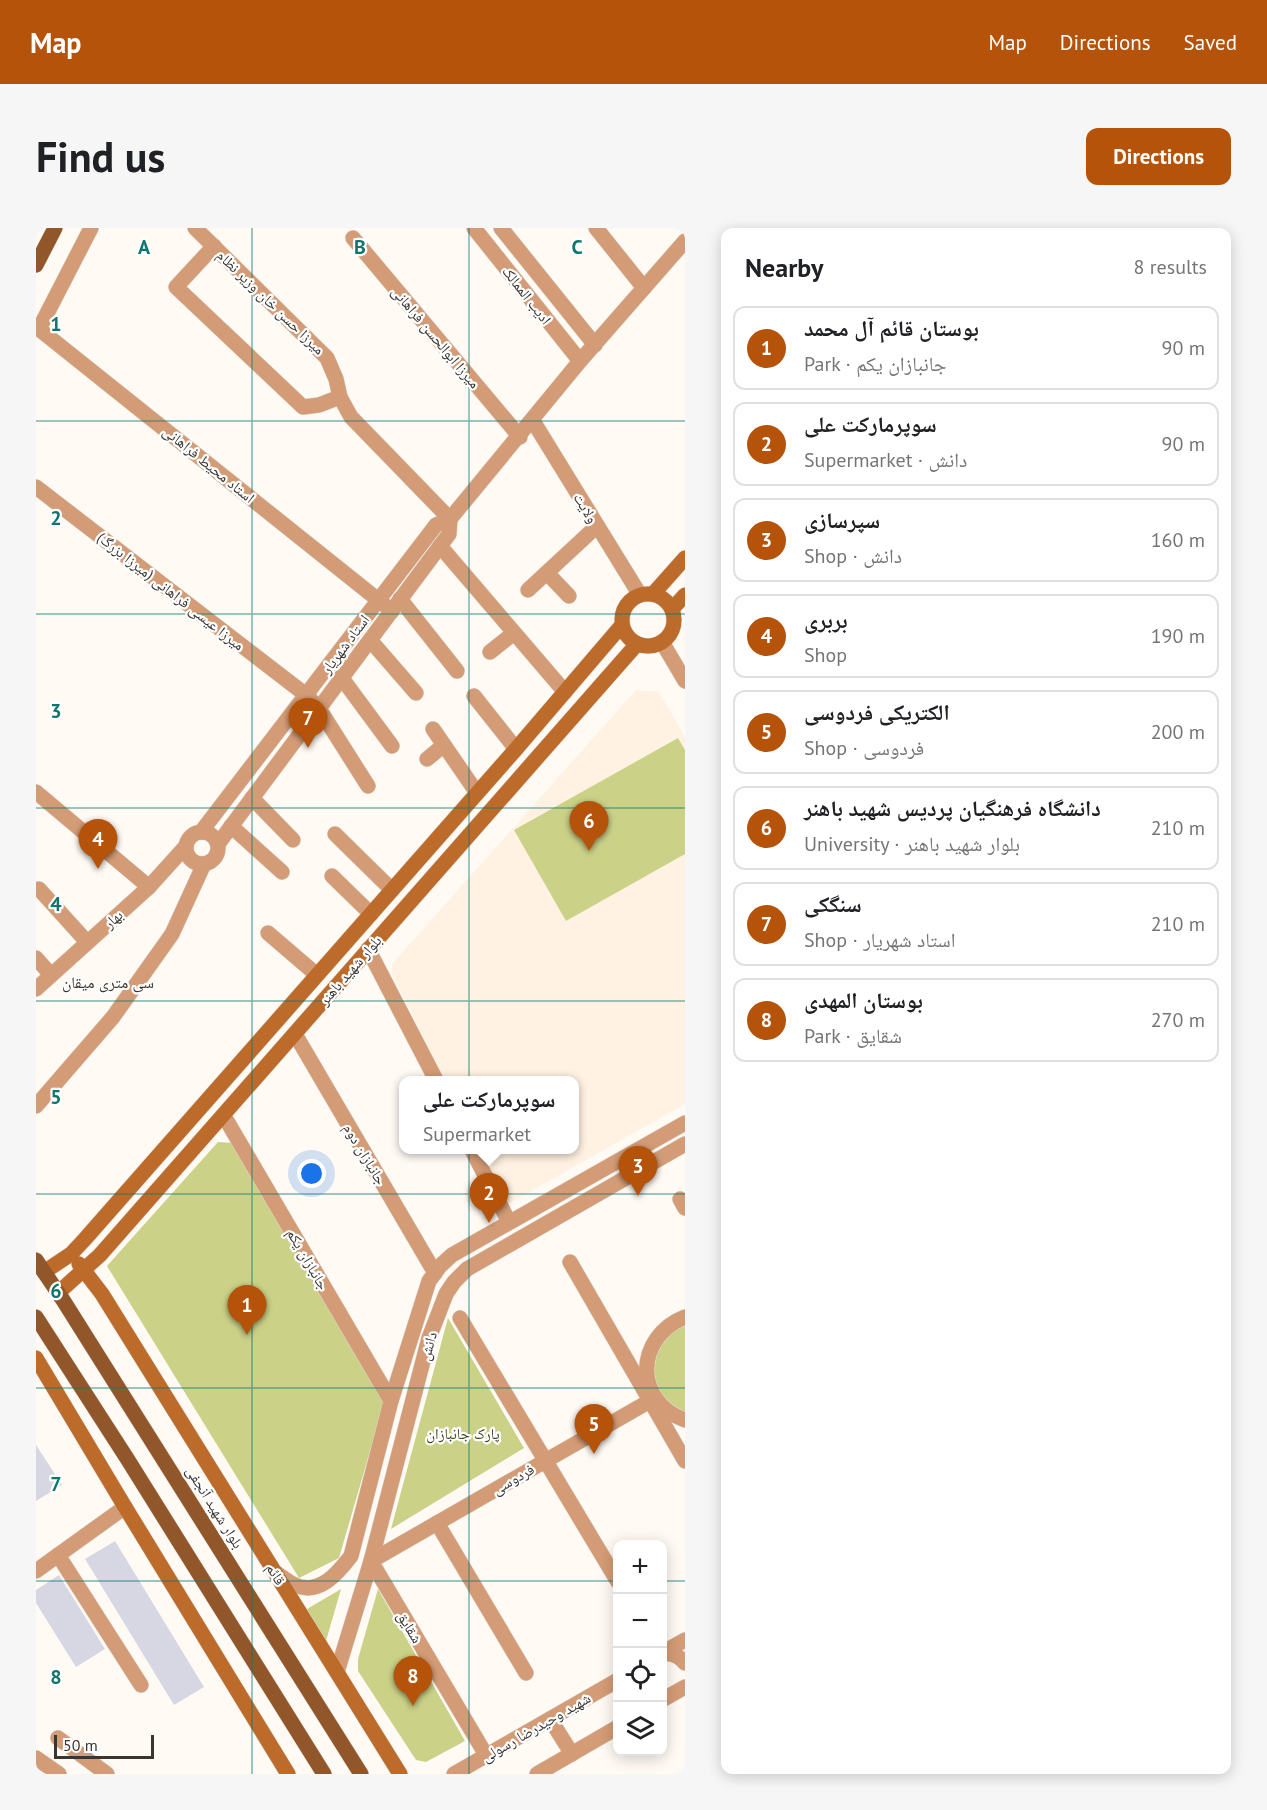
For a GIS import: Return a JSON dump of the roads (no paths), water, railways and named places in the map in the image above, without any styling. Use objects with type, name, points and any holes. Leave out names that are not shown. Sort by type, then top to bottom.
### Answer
[{"type":"main road","points":[[36,264],[55,228]]},
{"type":"main road","points":[[646,594],[661,597],[672,609],[674,616],[674,624],[667,638],[654,646],[637,644],[630,639],[625,633],[621,617],[627,603],[646,594],[685,558]]},
{"type":"main road","points":[[672,609],[685,595]]},
{"type":"main road","name":"بلوار شهید باهنر","points":[[40,1266],[71,1254],[113,1208],[622,625]]},
{"type":"main road","name":"بلوار شهید باهنر","points":[[58,1293],[100,1255],[637,644]]},
{"type":"main road","points":[[113,1208],[114,1220],[129,1221]]},
{"type":"main road","name":"قائم","points":[[71,1254],[102,1294],[400,1774]]},
{"type":"main road","name":"بلوار شهید آنجفی","points":[[40,1266],[361,1774]]},
{"type":"main road","points":[[36,1317],[324,1774]]},
{"type":"main road","points":[[36,1358],[124,1507],[288,1774]]},
{"type":"street","name":"استاد محیط فراهانی","points":[[91,228],[39,328],[379,600],[396,605],[457,671]]},
{"type":"street","name":"میرزا حسن خان وزیر نظام","points":[[195,228],[327,358],[336,379],[340,397],[351,417],[450,519]]},
{"type":"street","name":"ادیب الممالک","points":[[474,228],[580,361]]},
{"type":"street","name":"ادیب الممالک","points":[[501,228],[595,345]]},
{"type":"street","points":[[596,228],[645,288]]},
{"type":"street","name":"میرزا ابوالحسن فراهانی","points":[[353,238],[520,437]]},
{"type":"street","name":"استاد شهریار","points":[[201,832],[436,525],[450,519],[520,437],[580,361],[685,241]]},
{"type":"street","points":[[214,246],[176,287],[303,407],[319,405],[340,397]]},
{"type":"street","name":"ولایت","points":[[533,421],[597,526],[646,594]]},
{"type":"street","name":"میرزا عیسی فراهانی (میرزا بزرگ)","points":[[36,487],[306,695],[318,707],[368,786]]},
{"type":"street","name":"استاد شهریار","points":[[218,844],[449,534],[450,519]]},
{"type":"street","points":[[528,590],[597,526]]},
{"type":"street","points":[[440,546],[565,692]]},
{"type":"street","points":[[547,573],[569,596]]},
{"type":"street","points":[[490,652],[514,633]]},
{"type":"street","points":[[370,640],[416,693]]},
{"type":"street","points":[[662,642],[685,681]]},
{"type":"street","points":[[341,677],[392,746]]},
{"type":"street","points":[[474,696],[516,749]]},
{"type":"street","points":[[433,729],[477,793]]},
{"type":"street","points":[[428,759],[444,745]]},
{"type":"street","points":[[36,792],[149,887]]},
{"type":"street","points":[[252,798],[293,840]]},
{"type":"street","points":[[231,826],[282,873]]},
{"type":"street","points":[[201,832],[212,835],[218,844],[219,850],[214,860],[204,864],[198,864],[189,857],[186,846],[191,837],[201,832]]},
{"type":"street","points":[[335,834],[392,890]]},
{"type":"street","name":"بهار","points":[[36,989],[149,887],[186,846]]},
{"type":"street","points":[[36,1106],[112,1017],[172,934],[204,864]]},
{"type":"street","points":[[332,876],[371,914]]},
{"type":"street","points":[[39,890],[87,942]]},
{"type":"street","points":[[268,933],[317,975]]},
{"type":"street","points":[[368,949],[434,1076]]},
{"type":"street","points":[[36,958],[51,975]]},
{"type":"street","name":"جانبازان دوم","points":[[294,1034],[435,1273]]},
{"type":"street","name":"جانبازان یکم","points":[[224,1116],[392,1401]]},
{"type":"street","name":"دانش","points":[[351,1556],[392,1401],[429,1281],[440,1266],[452,1255],[685,1123]]},
{"type":"street","name":"دانش","points":[[337,1672],[371,1561],[429,1338],[446,1294],[467,1269],[685,1144]]},
{"type":"street","points":[[475,1154],[509,1222]]},
{"type":"street","points":[[570,1262],[652,1399],[685,1461]]},
{"type":"street","points":[[685,1317],[673,1322],[659,1333],[650,1348],[647,1365],[652,1399],[675,1416],[685,1420]]},
{"type":"street","points":[[460,1318],[613,1574]]},
{"type":"street","name":"فردوسی","points":[[371,1561],[652,1399]]},
{"type":"street","points":[[36,1571],[124,1507]]},
{"type":"street","points":[[437,1523],[526,1673]]},
{"type":"street","points":[[58,1555],[141,1685]]},
{"type":"street","points":[[275,1572],[296,1586],[310,1588],[325,1582],[339,1572],[351,1556],[371,1561]]},
{"type":"street","name":"شقایق","points":[[371,1561],[486,1755]]},
{"type":"street","points":[[667,1651],[685,1640]]},
{"type":"street","points":[[667,1654],[679,1657],[685,1663]]},
{"type":"street","name":"شهید وحیدرضا رسولی","points":[[453,1774],[613,1683]]},
{"type":"street","points":[[550,1719],[572,1754]]},
{"type":"street","points":[[537,1774],[613,1730]]},
{"type":"street","points":[[58,1738],[107,1774]]},
{"type":"street","points":[[36,1758],[59,1774]]},
{"type":"place","name":"سنگکی","points":[[308,748]]},
{"type":"place","name":"دانشگاه فرهنگیان پردیس شهید باهنر","points":[[589,851]]},
{"type":"place","name":"بربری","points":[[98,869]]},
{"type":"place","name":"سپرسازی","points":[[638,1196]]},
{"type":"place","name":"سوپرمارکت علی","points":[[489,1223]]},
{"type":"place","name":"بوستان قائم آل محمد","points":[[247,1335]]},
{"type":"place","name":"الکتریکی فردوسی","points":[[594,1454]]},
{"type":"place","name":"بوستان المهدی","points":[[413,1706]]},
{"type":"district","name":"سی متری میقان","points":[[108,982]]},
{"type":"park label","name":"پارک جانبازان","points":[[463,1433]]}]
